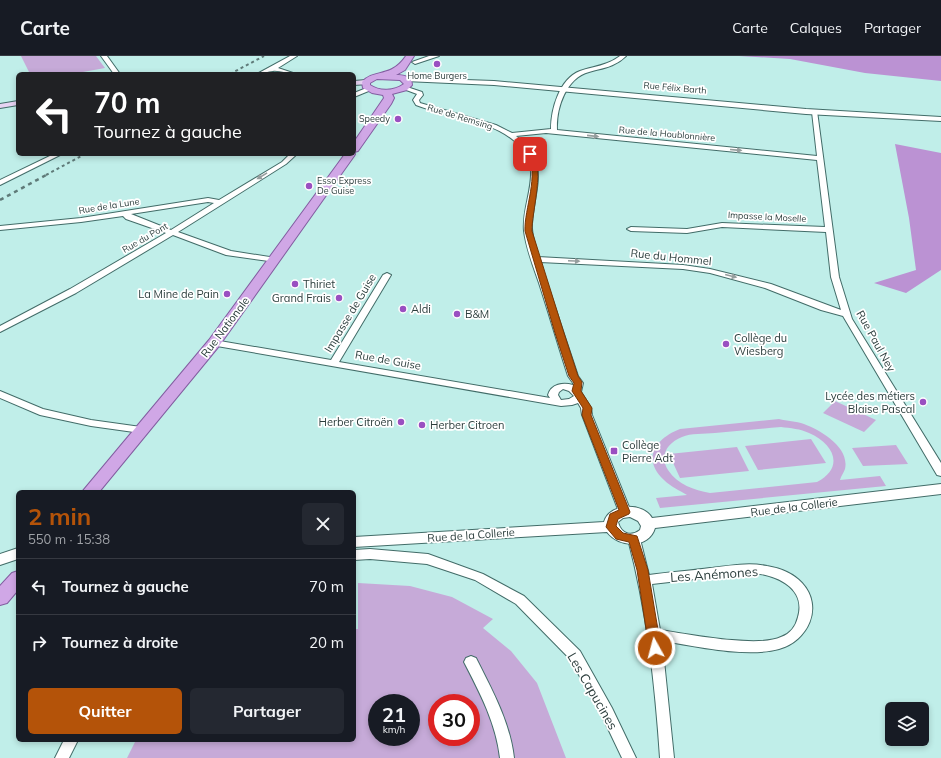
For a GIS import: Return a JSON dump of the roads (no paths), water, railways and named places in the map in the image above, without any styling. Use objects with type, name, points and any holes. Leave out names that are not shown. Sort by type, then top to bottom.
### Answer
[{"type":"main road","points":[[368,86],[374,77],[386,76],[402,68],[413,58]]},
{"type":"main road","points":[[356,83],[387,92],[405,82],[413,58]]},
{"type":"main road","points":[[386,76],[405,82]]},
{"type":"main road","points":[[356,146],[388,101],[389,98],[387,92]]},
{"type":"main road","points":[[0,106],[16,103]]},
{"type":"main road","name":"Rue Nationale","points":[[92,490],[214,343],[349,156]]},
{"type":"main road","points":[[0,598],[16,580]]},
{"type":"street","points":[[104,56],[116,72]]},
{"type":"street","points":[[265,72],[294,56]]},
{"type":"street","points":[[413,58],[436,56]]},
{"type":"street","points":[[554,132],[553,123],[562,89],[573,74],[579,70],[610,63],[623,56]]},
{"type":"street","points":[[273,69],[285,72]]},
{"type":"street","name":"Rue Félix Barth","points":[[405,82],[436,79],[862,116],[941,119]]},
{"type":"street","name":"Rue de Remsing","points":[[405,82],[420,93],[416,100],[418,104],[482,123],[511,135],[522,144],[533,158],[535,182],[528,221],[528,231],[574,376],[578,382],[578,394],[587,408],[587,415],[625,512]]},
{"type":"street","points":[[356,94],[368,86]]},
{"type":"street","name":"Rue Paul Ney","points":[[815,112],[835,277],[846,314],[906,418],[941,472]]},
{"type":"street","name":"Rue de la Houblonnière","points":[[511,135],[546,131],[821,158]]},
{"type":"street","points":[[0,184],[55,156]]},
{"type":"street","name":"Rue du Pont","points":[[0,329],[72,292],[174,233],[220,202],[284,163],[292,156]]},
{"type":"street","name":"Rue de la Lune","points":[[0,228],[81,220],[208,200],[220,202]]},
{"type":"street","points":[[125,213],[129,217],[229,253],[273,260]]},
{"type":"street","name":"Impasse la Moselle","points":[[631,229],[687,231],[722,225],[830,230]]},
{"type":"street","name":"Rue du Hommel","points":[[536,259],[683,267],[710,271],[768,286],[824,308],[846,314]]},
{"type":"street","name":"Impasse de Guise","points":[[334,363],[387,275]]},
{"type":"street","name":"Rue de Guise","points":[[214,343],[568,403]]},
{"type":"street","points":[[557,401],[552,395],[554,391],[565,387],[574,376]]},
{"type":"street","points":[[565,387],[578,394],[575,401],[568,403]]},
{"type":"street","points":[[0,394],[40,412],[91,423],[141,430]]},
{"type":"street","points":[[568,403],[587,415]]},
{"type":"street","name":"Rue de la Collerie","points":[[648,524],[941,489]]},
{"type":"street","points":[[625,512],[639,515],[648,524],[648,529],[645,534],[634,539],[619,536],[611,527],[614,517],[625,512]]},
{"type":"street","name":"Rue de la Collerie","points":[[356,542],[611,527]]},
{"type":"street","points":[[634,539],[645,580],[654,634],[667,758]]},
{"type":"street","points":[[0,560],[16,554]]},
{"type":"street","name":"Les Capucines","points":[[356,555],[370,554],[428,559],[479,577],[520,600],[575,655],[607,712],[629,758]]},
{"type":"street","name":"Les Anémones","points":[[645,580],[748,569],[766,570],[785,577],[800,589],[806,607],[804,623],[795,636],[779,644],[749,646],[654,634]]},
{"type":"street","points":[[471,662],[503,733],[507,758]]},
{"type":"street","points":[[62,758],[70,742]]},
{"type":"railway","points":[[234,72],[264,56]]},
{"type":"railway","points":[[46,175],[81,156]]},
{"type":"railway","points":[[0,200],[48,174]]},
{"type":"place","name":"Home Burgers","points":[[437,64]]},
{"type":"place","name":"Speedy","points":[[398,119]]},
{"type":"place","name":"Esso Express De Guise","points":[[309,186]]},
{"type":"place","name":"Thiriet","points":[[295,284]]},
{"type":"place","name":"La Mine de Pain","points":[[227,294]]},
{"type":"place","name":"Grand Frais","points":[[339,298]]},
{"type":"place","name":"Aldi","points":[[403,309]]},
{"type":"place","name":"B&M","points":[[457,314]]},
{"type":"place","name":"Collège du Wiesberg","points":[[726,344]]},
{"type":"place","name":"Lycée des métiers Blaise Pascal","points":[[923,402]]},
{"type":"place","name":"Herber Citroën","points":[[401,422]]},
{"type":"place","name":"Herber Citroen","points":[[422,425]]},
{"type":"place","name":"Collège Pierre Adt","points":[[614,451]]}]
